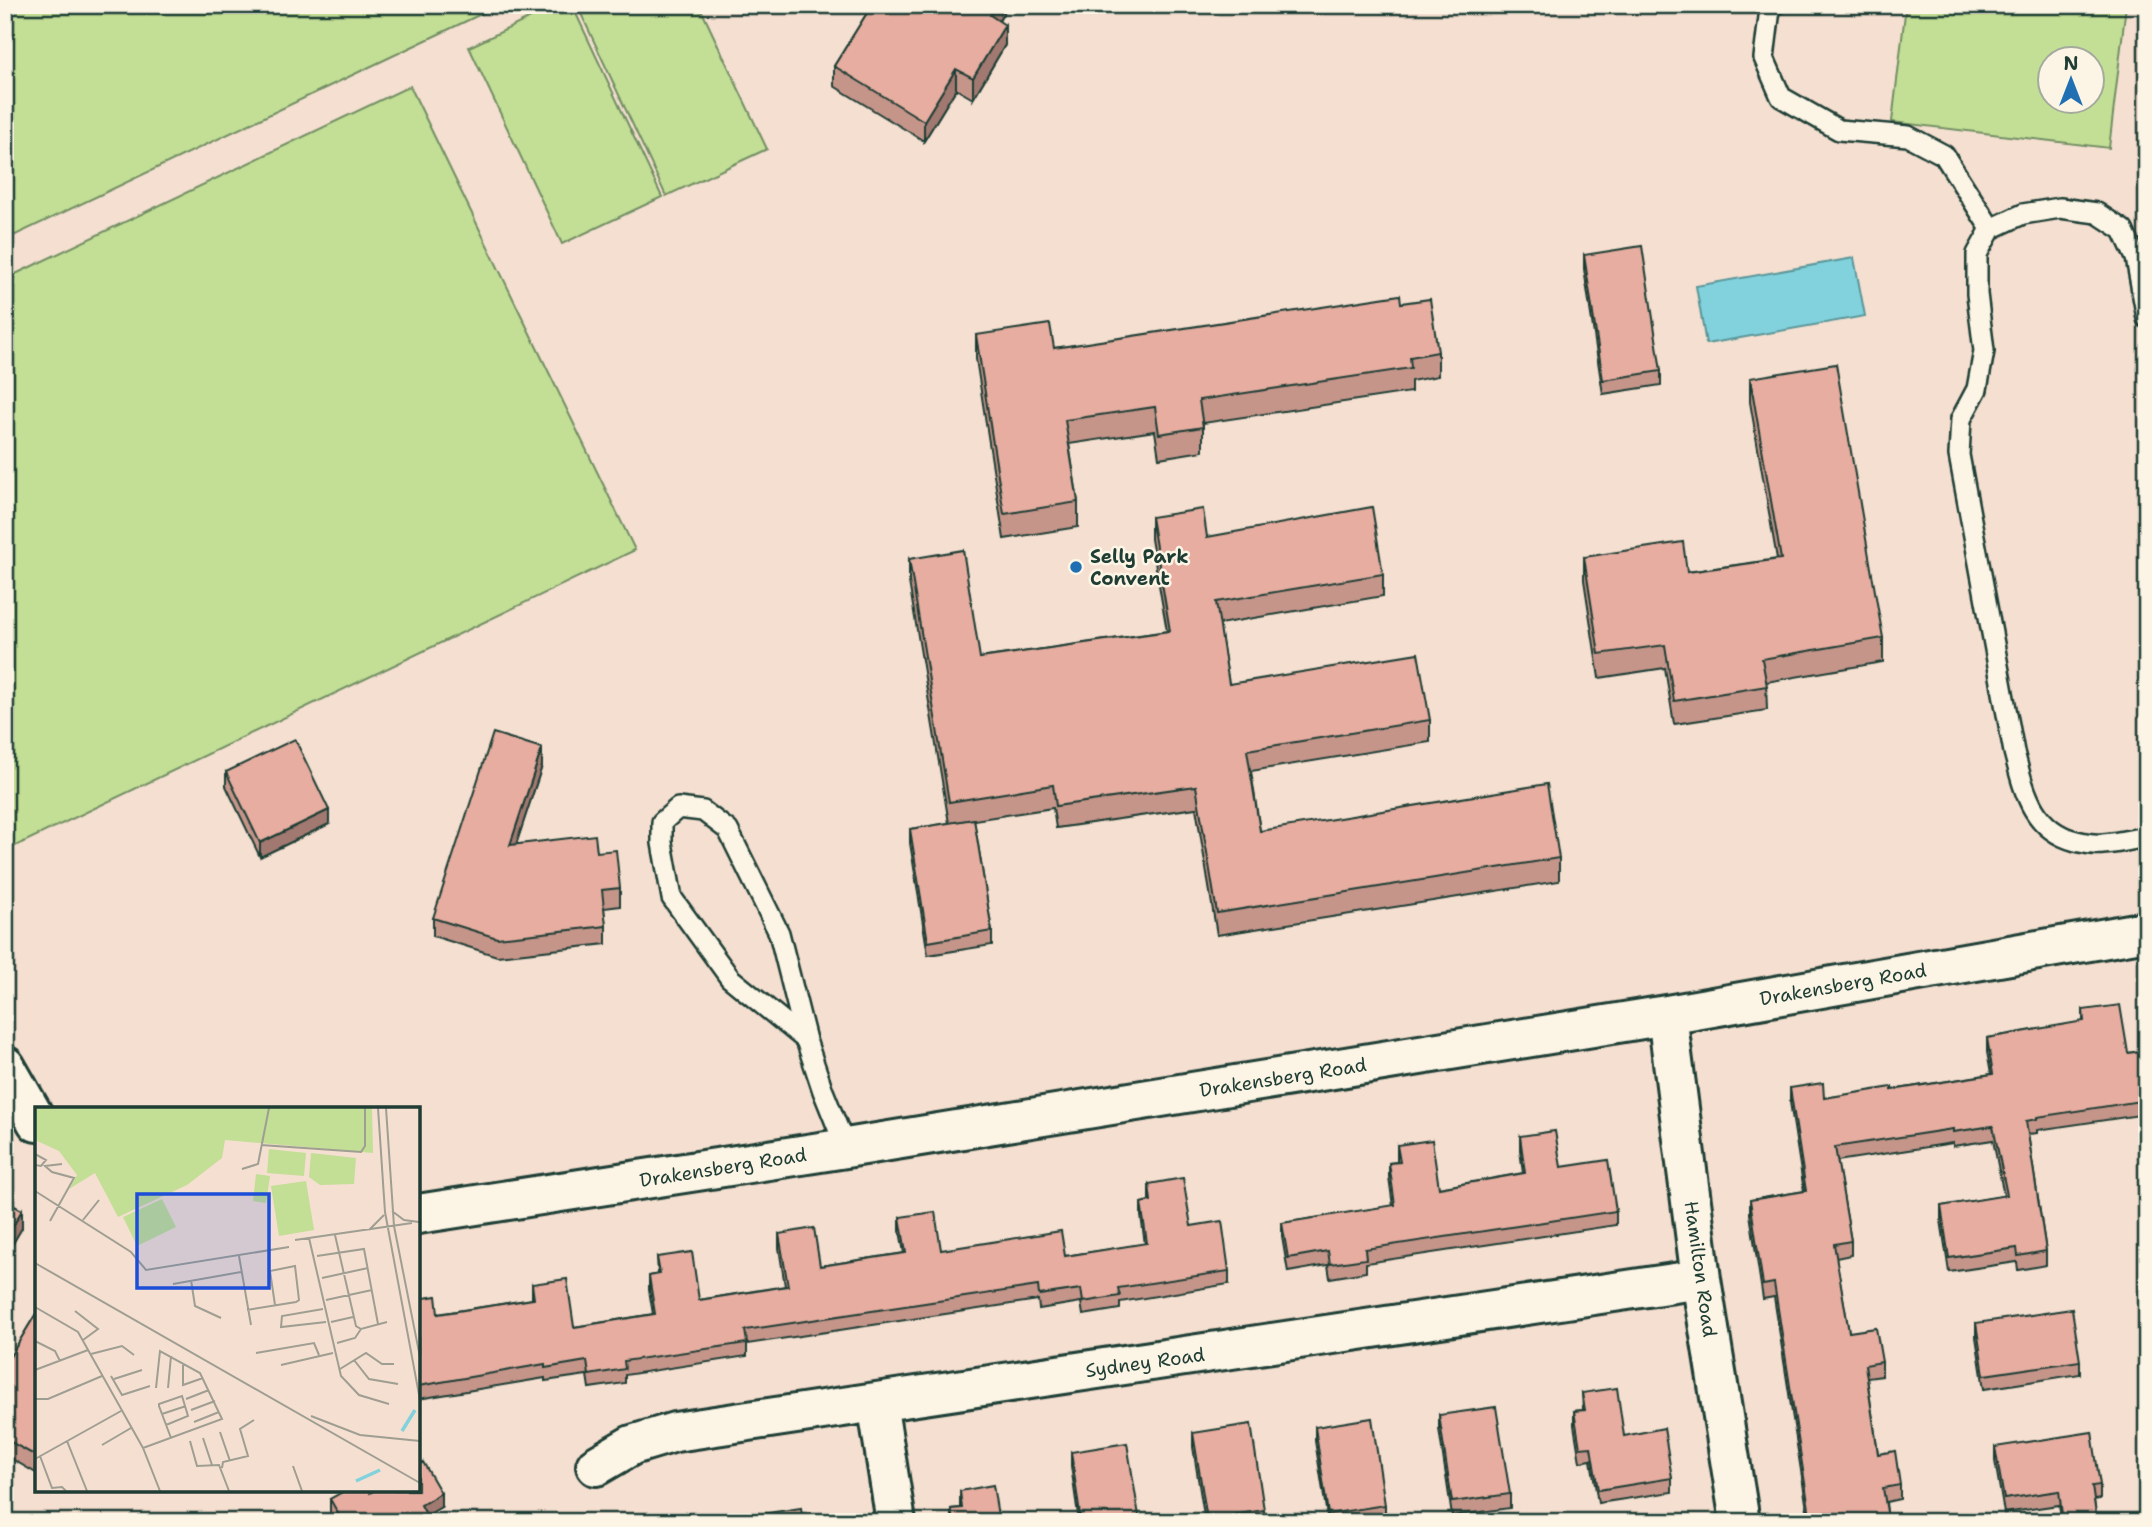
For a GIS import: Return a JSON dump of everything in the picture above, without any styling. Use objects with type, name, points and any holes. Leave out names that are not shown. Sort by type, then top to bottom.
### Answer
[{"type":"street","name":"Drakensberg Road","points":[[420,1214],[846,1148],[1667,1015],[2147,931]]},
{"type":"street","name":"Hamilton Road","points":[[1667,1015],[1701,1279],[1740,1522]]},
{"type":"street","points":[[5,1066],[35,1118]]},
{"type":"street","name":"Sydney Road","points":[[596,1466],[632,1445],[675,1432],[1701,1279]]},
{"type":"street","points":[[877,1402],[896,1522]]},
{"type":"lane","points":[[1775,5],[1770,9],[1764,58],[1781,97],[1839,130],[1908,136],[1944,155],[1991,229]]},
{"type":"lane","points":[[2147,318],[2136,258],[2123,230],[2097,213],[2060,208],[2023,214],[1991,229],[1976,254],[1977,294],[1984,351],[1976,389],[1961,419],[1959,455],[2014,752],[2024,792],[2049,829],[2061,837],[2102,845],[2147,837]]},
{"type":"lane","points":[[806,1040],[730,978],[672,898],[662,843],[662,822],[678,808],[703,811],[728,830],[779,933],[806,1040],[846,1148]]},
{"type":"green space","points":[[5,5],[500,5],[5,240]]},
{"type":"green space","points":[[558,5],[572,5],[662,197],[562,244],[469,47]]},
{"type":"green space","points":[[577,5],[699,5],[767,149],[666,196]]},
{"type":"green space","points":[[1906,5],[2126,5],[2109,148],[1892,122]]},
{"type":"green space","points":[[410,86],[635,550],[7,850],[5,279]]},
{"type":"water","points":[[1854,258],[1865,316],[1706,344],[1696,286]]},
{"type":"building","points":[[872,5],[996,5],[990,15],[1005,25],[973,78],[956,69],[924,121],[834,66]]},
{"type":"building","points":[[1642,246],[1661,371],[1603,380],[1584,255]]},
{"type":"building","points":[[1400,295],[1401,303],[1430,299],[1438,352],[1410,357],[1411,368],[1199,400],[1203,427],[1159,434],[1155,407],[1065,420],[1078,502],[1004,514],[976,335],[1050,324],[1054,348]]},
{"type":"building","points":[[1836,364],[1883,638],[1762,659],[1767,686],[1674,701],[1665,645],[1599,654],[1584,557],[1683,542],[1687,572],[1781,559],[1750,378]]},
{"type":"building","points":[[1372,507],[1383,574],[1216,602],[1229,684],[1418,653],[1430,720],[1247,750],[1260,831],[1547,784],[1559,858],[1217,913],[1196,786],[1056,806],[1053,785],[949,802],[909,559],[963,550],[980,658],[1170,631],[1151,517],[1203,509],[1207,537]]},
{"type":"building","points":[[493,733],[542,748],[510,845],[595,835],[597,852],[616,850],[620,888],[602,890],[606,926],[497,938],[433,918]]},
{"type":"building","points":[[295,739],[329,810],[260,843],[226,772]]},
{"type":"building","points":[[974,819],[992,931],[928,942],[910,829]]},
{"type":"building","points":[[2120,1005],[2128,1053],[2147,1050],[2147,1100],[2026,1121],[2046,1251],[2018,1256],[2017,1248],[1949,1258],[1941,1206],[2007,1195],[1993,1126],[1953,1132],[1953,1129],[1835,1147],[1851,1241],[1834,1244],[1849,1332],[1876,1328],[1882,1362],[1865,1365],[1878,1454],[1895,1451],[1900,1485],[1883,1488],[1888,1518],[1864,1522],[1811,1522],[1774,1283],[1763,1285],[1750,1200],[1806,1191],[1790,1088],[1823,1083],[1824,1098],[1993,1074],[1987,1038],[2084,1021],[2083,1010]]},
{"type":"building","points":[[1555,1131],[1561,1167],[1608,1160],[1616,1211],[1365,1249],[1366,1259],[1330,1264],[1328,1251],[1288,1258],[1282,1223],[1395,1205],[1389,1163],[1400,1162],[1397,1145],[1432,1140],[1439,1188],[1525,1173],[1520,1136]]},
{"type":"building","points":[[5,1176],[12,1180],[5,1192]]},
{"type":"building","points":[[1183,1178],[1191,1226],[1222,1221],[1229,1271],[1118,1288],[1120,1296],[1083,1302],[1081,1289],[1039,1295],[1038,1286],[745,1330],[747,1343],[624,1361],[625,1369],[589,1375],[587,1361],[545,1368],[545,1364],[420,1386],[420,1299],[436,1296],[438,1314],[534,1299],[532,1284],[567,1279],[574,1327],[655,1314],[649,1276],[660,1274],[657,1257],[692,1252],[699,1300],[788,1286],[779,1234],[814,1228],[820,1266],[906,1253],[900,1217],[935,1212],[941,1250],[1061,1231],[1065,1256],[1147,1243],[1141,1203],[1151,1201],[1149,1184]]},
{"type":"building","points":[[5,1201],[22,1210],[5,1240]]},
{"type":"building","points":[[2072,1309],[2080,1361],[1984,1375],[1976,1323]]},
{"type":"building","points":[[35,1315],[35,1455],[5,1439],[5,1365]]},
{"type":"building","points":[[1617,1388],[1624,1436],[1664,1428],[1672,1478],[1598,1490],[1591,1447],[1580,1448],[1574,1411],[1585,1410],[1582,1393]]},
{"type":"building","points":[[1496,1407],[1510,1494],[1452,1502],[1439,1415]]},
{"type":"building","points":[[1372,1418],[1385,1505],[1328,1514],[1315,1427]]},
{"type":"building","points":[[1251,1424],[1264,1510],[1207,1519],[1193,1433]]},
{"type":"building","points":[[2092,1432],[2100,1485],[2092,1486],[2097,1522],[2063,1522],[2059,1491],[2004,1499],[1995,1447]]},
{"type":"building","points":[[1127,1443],[1140,1522],[1081,1522],[1071,1452]]},
{"type":"building","points":[[423,1462],[441,1493],[421,1505],[430,1522],[343,1522],[330,1499],[342,1492],[420,1492],[420,1464]]},
{"type":"building","points":[[993,1485],[999,1522],[953,1522],[951,1509],[962,1508],[960,1491]]},
{"type":"building","points":[[801,1508],[803,1522],[716,1522],[716,1521]]},
{"type":"place","name":"Selly Park Convent","points":[[1076,567]]}]
